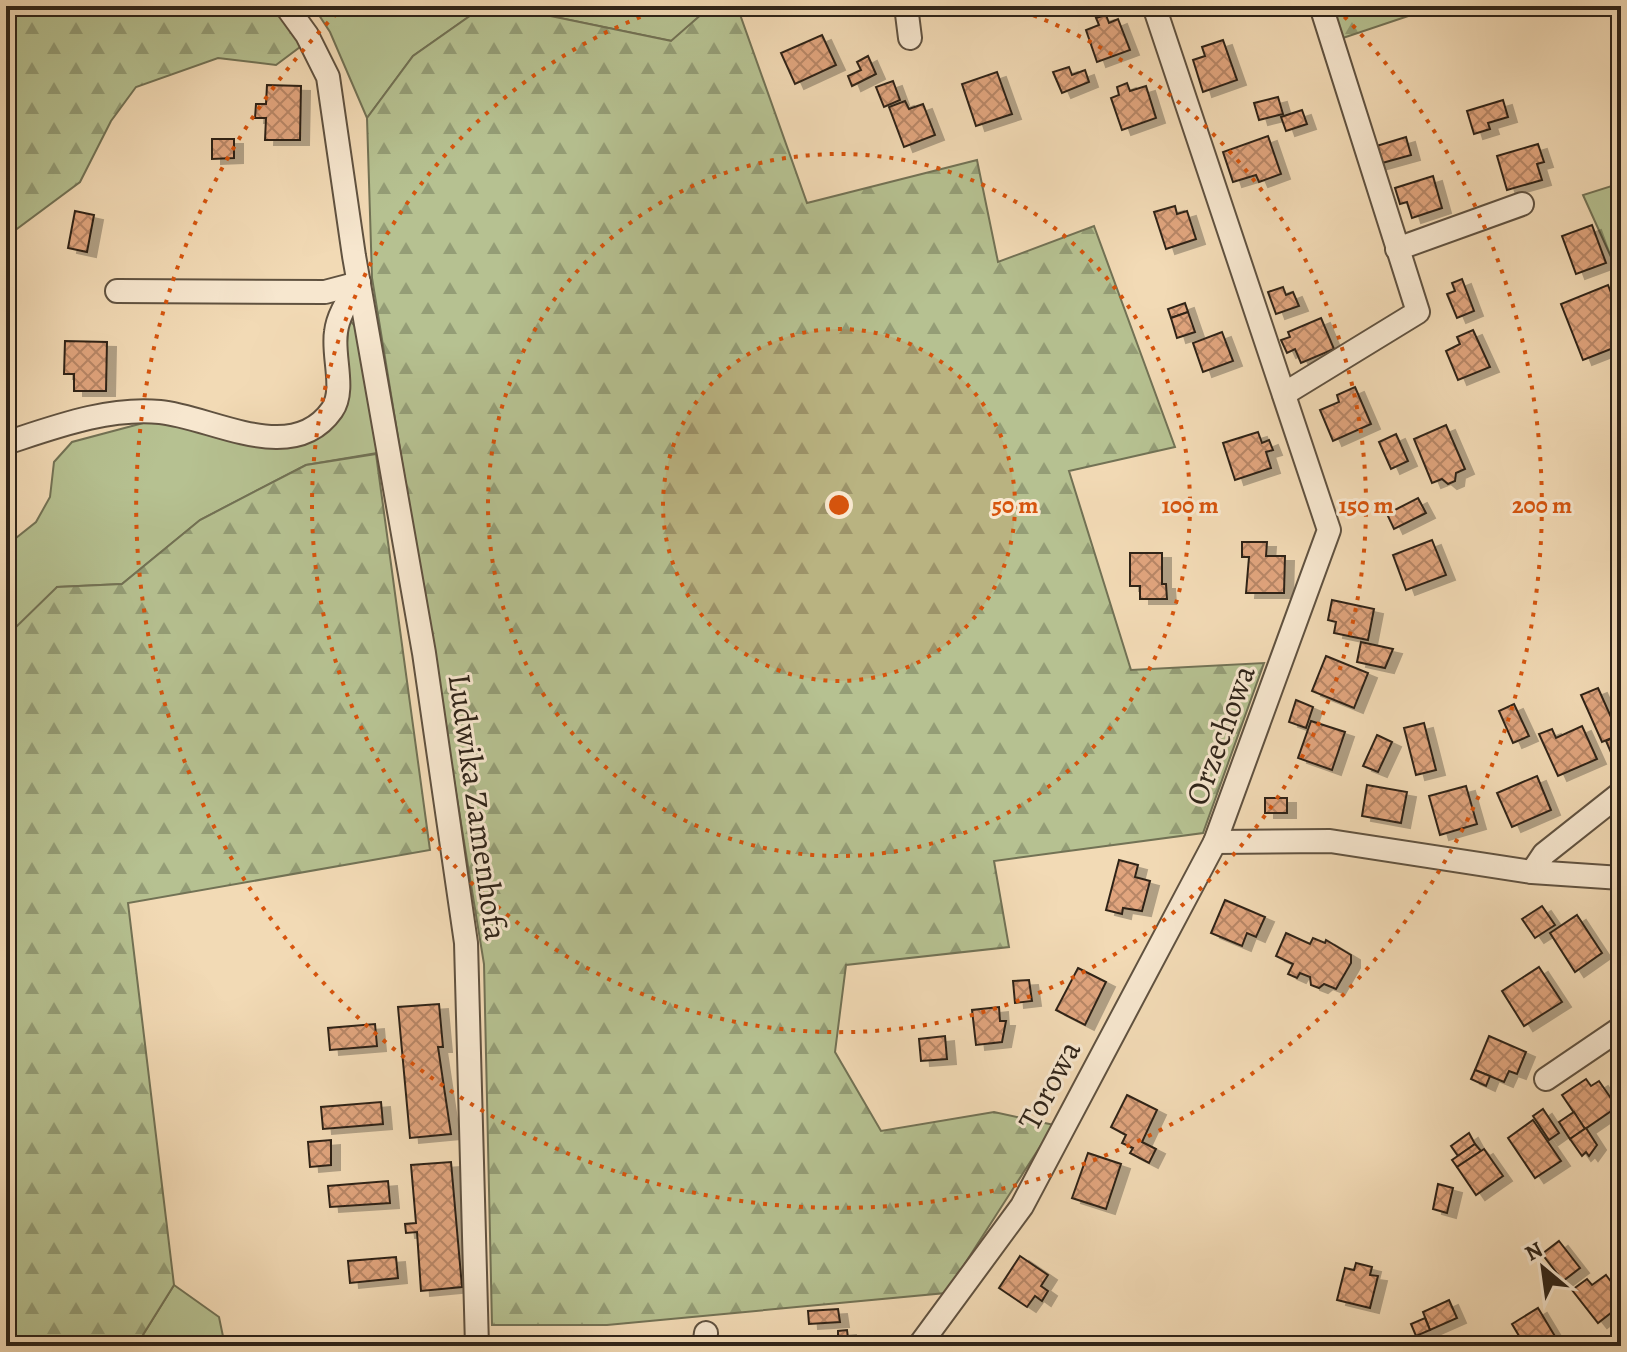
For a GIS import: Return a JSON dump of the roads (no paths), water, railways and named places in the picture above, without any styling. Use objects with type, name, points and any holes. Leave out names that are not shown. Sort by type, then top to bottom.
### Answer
[{"type":"street","name":"Ludwika Zamenhofa","points":[[286,6],[307,35],[328,77],[359,283],[424,653],[466,943],[477,1346]]},
{"type":"street","points":[[906,6],[910,38]]},
{"type":"street","name":"Orzechowa","points":[[1154,6],[1329,530],[1215,842],[1330,841],[1532,872],[1621,878]]},
{"type":"street","points":[[1284,394],[1418,312],[1321,6]]},
{"type":"street","points":[[1397,249],[1522,204]]},
{"type":"street","points":[[117,291],[325,292],[359,283]]},
{"type":"street","points":[[6,443],[79,419],[160,412],[245,433],[293,437],[320,422],[333,408],[337,389],[336,331],[359,283]]},
{"type":"street","points":[[1532,872],[1544,854],[1621,793]]},
{"type":"street","name":"Torowa","points":[[919,1346],[1022,1206],[1215,842]]},
{"type":"street","points":[[1546,1079],[1621,1028]]}]
